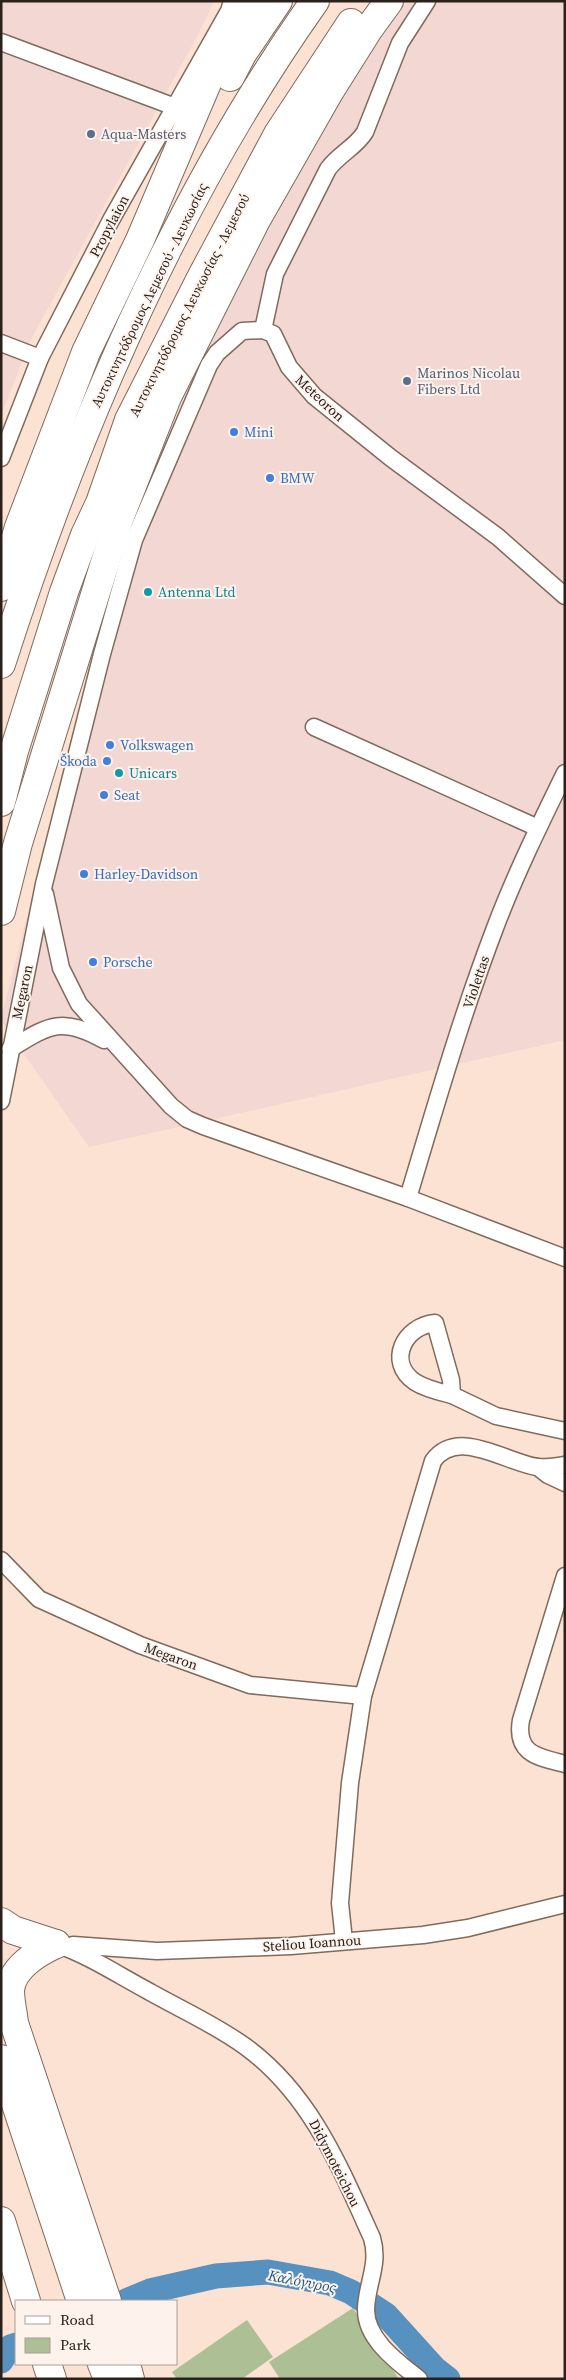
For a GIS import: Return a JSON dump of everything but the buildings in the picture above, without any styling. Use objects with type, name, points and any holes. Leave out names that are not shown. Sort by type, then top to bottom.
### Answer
[{"type":"highway","points":[[1,587],[18,527],[64,404],[86,352],[140,240],[210,76],[250,1]]},
{"type":"highway","points":[[140,240],[242,54],[278,1]]},
{"type":"highway","name":"Αυτοκινητόδρομος Λεμεσού - Λευκωσίας","points":[[1,664],[27,584],[97,399],[211,168],[248,104],[315,1]]},
{"type":"highway","name":"Αυτοκινητόδρομος Λευκωσίας - Λεμεσού","points":[[1,802],[14,751],[64,592],[85,535],[100,503],[130,420],[202,276],[278,134],[344,33],[368,1]]},
{"type":"highway","points":[[1,912],[18,843],[98,582],[148,441],[167,397],[256,220],[329,92],[368,30],[389,1]]},
{"type":"highway","points":[[1,844],[49,705],[98,582]]},
{"type":"highway","points":[[1,1922],[21,1934],[56,1944]]},
{"type":"highway","points":[[56,1944],[38,1952],[19,1970],[10,1989],[14,2023],[104,2292]]},
{"type":"highway","points":[[1,2059],[81,2300]]},
{"type":"highway","points":[[1,2221],[26,2300]]},
{"type":"highway","points":[[1,2278],[15,2318]]},
{"type":"highway","points":[[32,2365],[37,2379]]},
{"type":"highway","points":[[47,2365],[52,2379]]},
{"type":"highway","points":[[102,2365],[108,2379]]},
{"type":"highway","points":[[126,2365],[130,2379]]},
{"type":"street","name":"Propylaion","points":[[1,458],[40,358],[111,220],[229,11],[232,1]]},
{"type":"street","points":[[264,330],[270,290],[278,266],[328,169],[365,132],[400,44],[427,1]]},
{"type":"street","points":[[1,42],[175,107]]},
{"type":"street","name":"Meteoron","points":[[264,330],[276,337],[289,367],[314,396],[391,458],[498,537],[565,596]]},
{"type":"street","name":"Megaron","points":[[1,1101],[44,884],[102,654],[134,540],[209,366],[217,353],[242,331],[264,330]]},
{"type":"street","points":[[1,343],[40,358]]},
{"type":"street","points":[[314,728],[538,828]]},
{"type":"street","name":"Violettas","points":[[408,1198],[451,1055],[495,928],[521,863],[565,773]]},
{"type":"street","points":[[44,884],[54,945],[66,980],[79,1004],[115,1046],[171,1106],[187,1120],[281,1155],[408,1198],[565,1258]]},
{"type":"street","points":[[10,1049],[39,1032],[60,1025],[84,1029],[115,1046]]},
{"type":"street","points":[[452,1395],[496,1416],[565,1431]]},
{"type":"street","points":[[344,1941],[340,1903],[350,1783],[363,1696],[430,1469],[437,1455],[447,1448],[463,1445],[538,1467],[565,1465]]},
{"type":"street","points":[[538,1467],[548,1475],[565,1483]]},
{"type":"street","name":"Megaron","points":[[1,1560],[39,1599],[140,1645],[250,1685],[363,1696]]},
{"type":"street","points":[[565,1576],[521,1720],[520,1735],[525,1747],[533,1754],[565,1764]]},
{"type":"street","name":"Steliou Ioannou","points":[[56,1944],[157,1951],[291,1946],[423,1935],[459,1929],[565,1904]]},
{"type":"street","name":"Didymoteichou","points":[[56,1944],[83,1954],[224,2032],[260,2058],[288,2085],[323,2134],[372,2238],[375,2247],[374,2265],[367,2305],[367,2317],[378,2340],[393,2357],[419,2379]]},
{"type":"shaded area","points":[[1,1],[214,1],[199,33],[31,339],[1,416]]},
{"type":"shaded area","points":[[404,1],[565,1],[565,1040],[89,1147],[1,1021],[1,1018],[122,546],[271,208],[396,9]]},
{"type":"green space","points":[[353,2308],[399,2379],[280,2379],[269,2362]]},
{"type":"green space","points":[[247,2320],[273,2357],[242,2379],[177,2379],[172,2372]]},
{"type":"waterway","name":"Καλόγυρος","points":[[128,2300],[150,2291],[216,2276],[268,2272],[330,2283],[351,2292],[386,2315],[434,2368],[448,2379]]},
{"type":"waterway","name":"Καλόγυρος","points":[[1,2361],[10,2347],[15,2345]]},
{"type":"place","name":"Aqua-Masters","points":[[91,134]]},
{"type":"place","name":"Marinos Nicolau Fibers Ltd","points":[[407,381]]},
{"type":"place","name":"Mini","points":[[234,432]]},
{"type":"place","name":"BMW","points":[[270,478]]},
{"type":"place","name":"Antenna Ltd","points":[[148,592]]},
{"type":"place","name":"Volkswagen","points":[[110,745]]},
{"type":"place","name":"Škoda","points":[[107,761]]},
{"type":"place","name":"Unicars","points":[[119,773]]},
{"type":"place","name":"Seat","points":[[104,795]]},
{"type":"place","name":"Harley-Davidson","points":[[84,874]]},
{"type":"place","name":"Porsche","points":[[93,962]]}]
